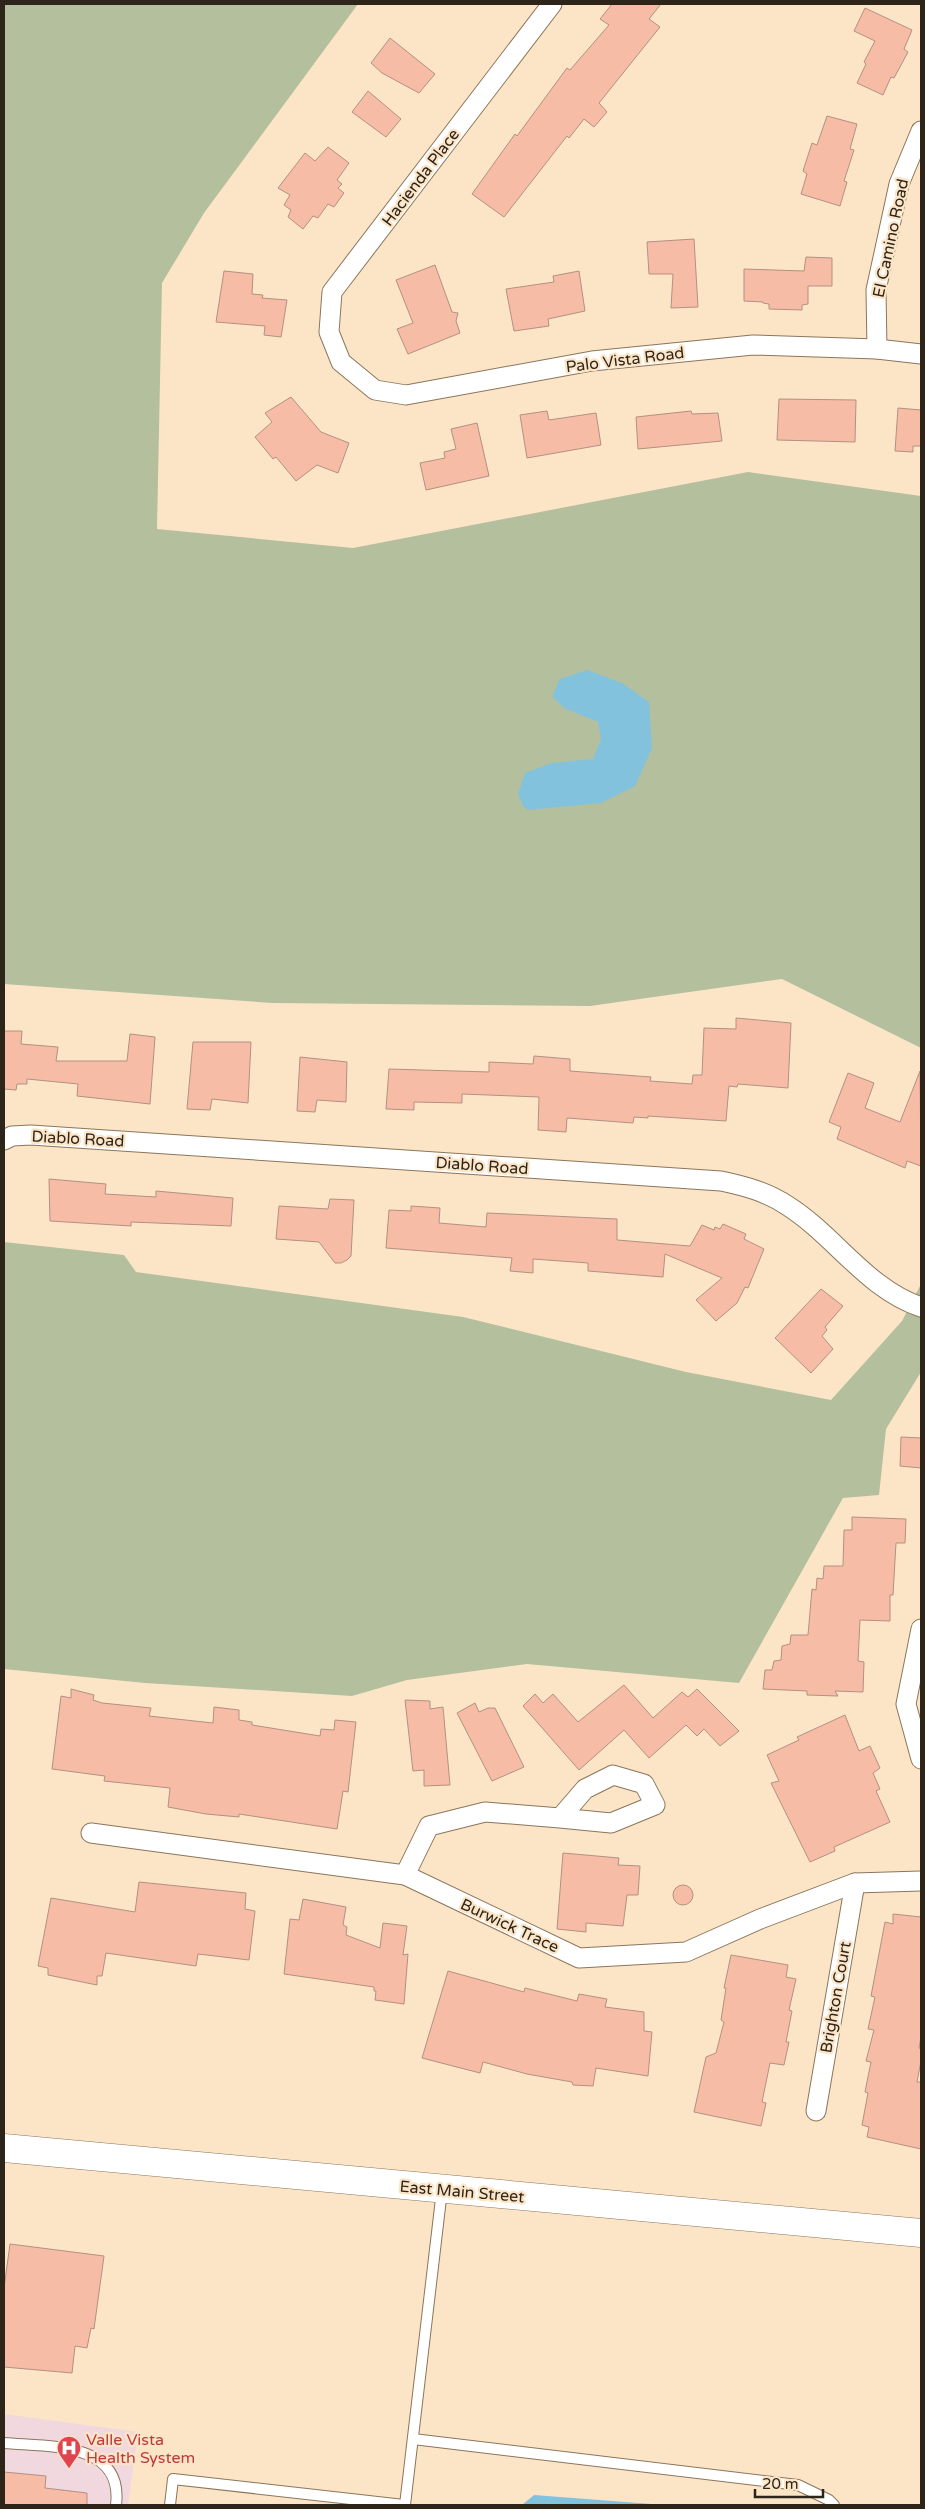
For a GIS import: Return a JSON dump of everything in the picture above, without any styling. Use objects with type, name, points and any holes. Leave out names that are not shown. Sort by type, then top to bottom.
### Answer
[{"type":"main road","name":"East Main Street","points":[[4,2148],[921,2233]]},
{"type":"street","name":"Hacienda Place","points":[[341,362],[329,332],[332,292],[552,4]]},
{"type":"street","name":"El Camino Road","points":[[877,349],[876,290],[899,184],[921,131]]},
{"type":"street","name":"Palo Vista Road","points":[[341,362],[375,390],[406,395],[592,361],[744,346],[877,349],[921,354]]},
{"type":"street","name":"Diablo Road","points":[[4,1140],[12,1136],[31,1135],[721,1181],[749,1187],[769,1194],[790,1207],[880,1285],[902,1301],[921,1307]]},
{"type":"street","points":[[921,1629],[906,1704],[921,1759]]},
{"type":"street","points":[[405,1875],[429,1826],[485,1812],[560,1818]]},
{"type":"street","name":"Burwick Trace","points":[[91,1833],[405,1875],[579,1958],[686,1952],[760,1919],[855,1883],[921,1881]]},
{"type":"street","name":"Brighton Court","points":[[816,2111],[855,1883]]},
{"type":"lane","points":[[170,2505],[173,2479],[333,2501],[405,2505],[442,2189]]},
{"type":"lane","points":[[413,2439],[798,2485],[829,2500],[834,2505]]},
{"type":"lane","points":[[4,2444],[72,2449],[90,2455],[106,2464],[118,2491],[116,2505]]},
{"type":"shaded area","name":"Valle Vista Health System","points":[[4,2414],[138,2432],[128,2505],[4,2505]]},
{"type":"green space","points":[[4,4],[358,4],[204,213],[162,283],[157,529],[353,548],[748,472],[921,496],[921,1048],[782,979],[590,1006],[272,1003],[4,984]]},
{"type":"green space","points":[[4,1242],[124,1255],[136,1272],[463,1317],[686,1372],[831,1400],[902,1321],[921,1284],[921,1372],[886,1429],[879,1495],[843,1498],[739,1683],[527,1664],[407,1680],[352,1696],[145,1683],[4,1669]]},
{"type":"water","points":[[587,670],[622,683],[649,702],[652,748],[635,786],[601,803],[528,810],[523,806],[518,794],[525,773],[551,763],[593,759],[601,739],[598,722],[564,708],[552,696],[560,679]]},
{"type":"water","points":[[534,2495],[665,2505],[522,2505]]},
{"type":"building","points":[[612,4],[661,4],[649,19],[660,27],[599,103],[607,112],[594,127],[584,119],[569,138],[567,136],[504,217],[472,194],[515,134],[517,136],[567,68],[570,70],[609,25],[600,19]]},
{"type":"building","points":[[865,8],[912,30],[904,49],[908,52],[894,78],[891,77],[883,95],[857,83],[866,64],[864,62],[875,41],[854,31]]},
{"type":"building","points":[[390,38],[435,74],[419,93],[382,73],[371,63]]},
{"type":"building","points":[[368,91],[401,119],[386,137],[352,112]]},
{"type":"building","points":[[827,116],[857,124],[850,149],[854,150],[844,181],[847,182],[840,206],[801,194],[807,174],[803,171],[812,143],[817,145]]},
{"type":"building","points":[[328,147],[349,163],[337,180],[342,184],[338,188],[344,193],[334,207],[328,204],[318,218],[313,216],[303,229],[288,217],[291,210],[284,205],[290,195],[278,188],[305,153],[315,161]]},
{"type":"building","points":[[694,239],[698,307],[671,308],[673,274],[649,274],[647,242]]},
{"type":"building","points":[[806,257],[832,258],[832,286],[808,286],[808,304],[802,305],[802,310],[769,309],[769,304],[763,302],[744,301],[744,269],[804,271]]},
{"type":"building","points":[[435,265],[452,312],[458,313],[456,321],[460,333],[408,354],[397,329],[413,323],[396,280]]},
{"type":"building","points":[[224,271],[253,274],[252,294],[263,295],[262,298],[287,300],[281,337],[264,335],[265,326],[216,322]]},
{"type":"building","points":[[579,271],[585,311],[548,319],[549,326],[514,331],[506,289],[554,282],[553,276]]},
{"type":"building","points":[[291,397],[321,432],[349,443],[338,473],[317,465],[296,481],[276,457],[273,459],[255,437],[272,422],[265,413]]},
{"type":"building","points":[[779,399],[856,400],[855,442],[777,440]]},
{"type":"building","points":[[898,408],[921,410],[921,446],[913,446],[913,452],[895,451]]},
{"type":"building","points":[[547,411],[549,420],[596,413],[601,445],[527,458],[520,415]]},
{"type":"building","points":[[691,411],[692,414],[718,413],[722,441],[638,449],[636,417]]},
{"type":"building","points":[[477,423],[489,476],[426,490],[420,463],[445,458],[444,452],[456,449],[451,429]]},
{"type":"building","points":[[736,1018],[791,1023],[788,1088],[738,1084],[737,1087],[729,1086],[726,1121],[648,1116],[648,1118],[634,1117],[633,1123],[567,1118],[566,1132],[538,1130],[539,1097],[462,1094],[462,1103],[414,1102],[414,1110],[386,1109],[389,1069],[489,1072],[489,1062],[533,1064],[534,1056],[570,1059],[570,1071],[651,1077],[650,1081],[692,1084],[693,1075],[702,1075],[704,1028],[736,1029]]},
{"type":"building","points":[[4,1031],[22,1031],[21,1044],[58,1047],[56,1061],[127,1061],[130,1034],[155,1037],[150,1104],[77,1096],[78,1084],[27,1079],[27,1084],[17,1084],[16,1090],[4,1089]]},
{"type":"building","points":[[193,1042],[251,1042],[248,1103],[212,1099],[210,1110],[187,1109]]},
{"type":"building","points":[[300,1057],[347,1062],[346,1102],[317,1100],[315,1112],[297,1111]]},
{"type":"building","points":[[920,1071],[921,1166],[907,1161],[905,1168],[837,1139],[841,1127],[829,1122],[848,1073],[874,1083],[865,1108],[900,1122]]},
{"type":"building","points":[[49,1179],[106,1184],[105,1194],[156,1197],[156,1191],[233,1198],[231,1226],[131,1222],[131,1226],[50,1221]]},
{"type":"building","points":[[330,1199],[354,1200],[351,1256],[347,1260],[335,1263],[319,1242],[276,1239],[279,1206],[328,1209]]},
{"type":"building","points":[[411,1206],[440,1208],[439,1223],[486,1227],[487,1213],[617,1219],[617,1240],[690,1246],[702,1225],[714,1230],[715,1227],[720,1229],[723,1224],[746,1234],[744,1239],[764,1249],[748,1288],[745,1287],[737,1303],[716,1321],[696,1300],[722,1278],[665,1254],[663,1277],[588,1271],[588,1263],[533,1259],[533,1273],[510,1271],[512,1258],[386,1248],[389,1210],[411,1211]]},
{"type":"building","points":[[821,1289],[843,1306],[825,1327],[827,1330],[822,1336],[833,1349],[811,1373],[775,1338]]},
{"type":"building","points":[[901,1437],[921,1438],[921,1468],[900,1466]]},
{"type":"building","points":[[852,1517],[906,1519],[905,1543],[896,1543],[893,1595],[890,1595],[890,1621],[860,1620],[858,1661],[864,1662],[863,1692],[835,1691],[838,1696],[807,1695],[807,1691],[763,1689],[765,1670],[772,1670],[774,1661],[781,1660],[782,1646],[790,1644],[791,1635],[808,1635],[812,1589],[816,1590],[817,1578],[823,1579],[824,1566],[843,1566],[844,1530],[852,1530]]},
{"type":"building","points":[[624,1685],[653,1718],[682,1692],[688,1697],[697,1689],[739,1731],[720,1746],[704,1729],[697,1736],[686,1725],[649,1758],[624,1730],[579,1770],[523,1706],[535,1694],[543,1703],[553,1694],[578,1722]]},
{"type":"building","points":[[71,1689],[94,1695],[93,1700],[102,1703],[151,1708],[149,1716],[213,1723],[214,1707],[239,1710],[239,1720],[252,1722],[252,1725],[320,1736],[321,1729],[334,1730],[335,1720],[356,1722],[348,1792],[343,1791],[337,1829],[239,1814],[239,1817],[206,1814],[168,1807],[170,1788],[104,1781],[105,1776],[52,1769],[61,1696],[71,1698]]},
{"type":"building","points":[[405,1700],[430,1701],[430,1709],[443,1707],[450,1785],[424,1786],[424,1770],[413,1771]]},
{"type":"building","points":[[475,1703],[479,1712],[488,1708],[495,1708],[524,1767],[492,1781],[457,1713]]},
{"type":"building","points":[[845,1715],[859,1751],[870,1746],[880,1768],[873,1773],[880,1789],[876,1791],[890,1822],[834,1847],[835,1851],[810,1862],[771,1783],[779,1781],[767,1755],[799,1740],[797,1737]]},
{"type":"building","points":[[563,1853],[619,1858],[618,1865],[640,1866],[638,1895],[627,1895],[623,1926],[586,1923],[586,1932],[557,1929]]},
{"type":"building","points":[[139,1882],[246,1893],[245,1909],[255,1911],[249,1960],[198,1954],[196,1966],[106,1953],[102,1976],[97,1976],[97,1985],[48,1975],[48,1968],[38,1966],[51,1898],[135,1912]]},
{"type":"building","points":[[683,1885],[690,1888],[693,1895],[690,1902],[683,1905],[676,1902],[673,1895],[676,1888]]},
{"type":"building","points":[[303,1899],[346,1907],[343,1925],[347,1927],[346,1935],[380,1948],[383,1923],[407,1926],[403,1955],[408,1954],[404,2004],[375,2000],[376,1991],[374,1991],[374,1987],[284,1974],[290,1919],[299,1920]]},
{"type":"building","points":[[893,1914],[921,1917],[921,2037],[919,2048],[921,2049],[921,2061],[917,2082],[921,2082],[921,2149],[867,2137],[869,2127],[862,2125],[868,2093],[865,2092],[871,2062],[866,2061],[874,2030],[868,2029],[875,1997],[871,1996],[885,1922],[893,1924]]},
{"type":"building","points":[[731,1955],[788,1965],[786,1977],[796,1979],[789,2010],[792,2011],[786,2042],[789,2042],[784,2065],[770,2063],[762,2102],[766,2103],[761,2126],[694,2112],[706,2057],[716,2053],[724,2022],[721,2020],[726,1988],[724,1988]]},
{"type":"building","points":[[448,1971],[524,1992],[525,1988],[577,2001],[579,1994],[607,1999],[605,2007],[644,2012],[644,2031],[652,2032],[648,2076],[596,2068],[593,2086],[573,2085],[572,2082],[527,2074],[483,2062],[480,2073],[422,2058]]},
{"type":"building","points":[[10,2244],[104,2256],[94,2329],[91,2328],[87,2348],[75,2346],[72,2373],[4,2367],[4,2288]]},
{"type":"building","points":[[4,2472],[46,2476],[45,2488],[87,2493],[87,2505],[4,2505]]},
{"type":"place","name":"Valle Vista Health System","points":[[69,2469]]}]
